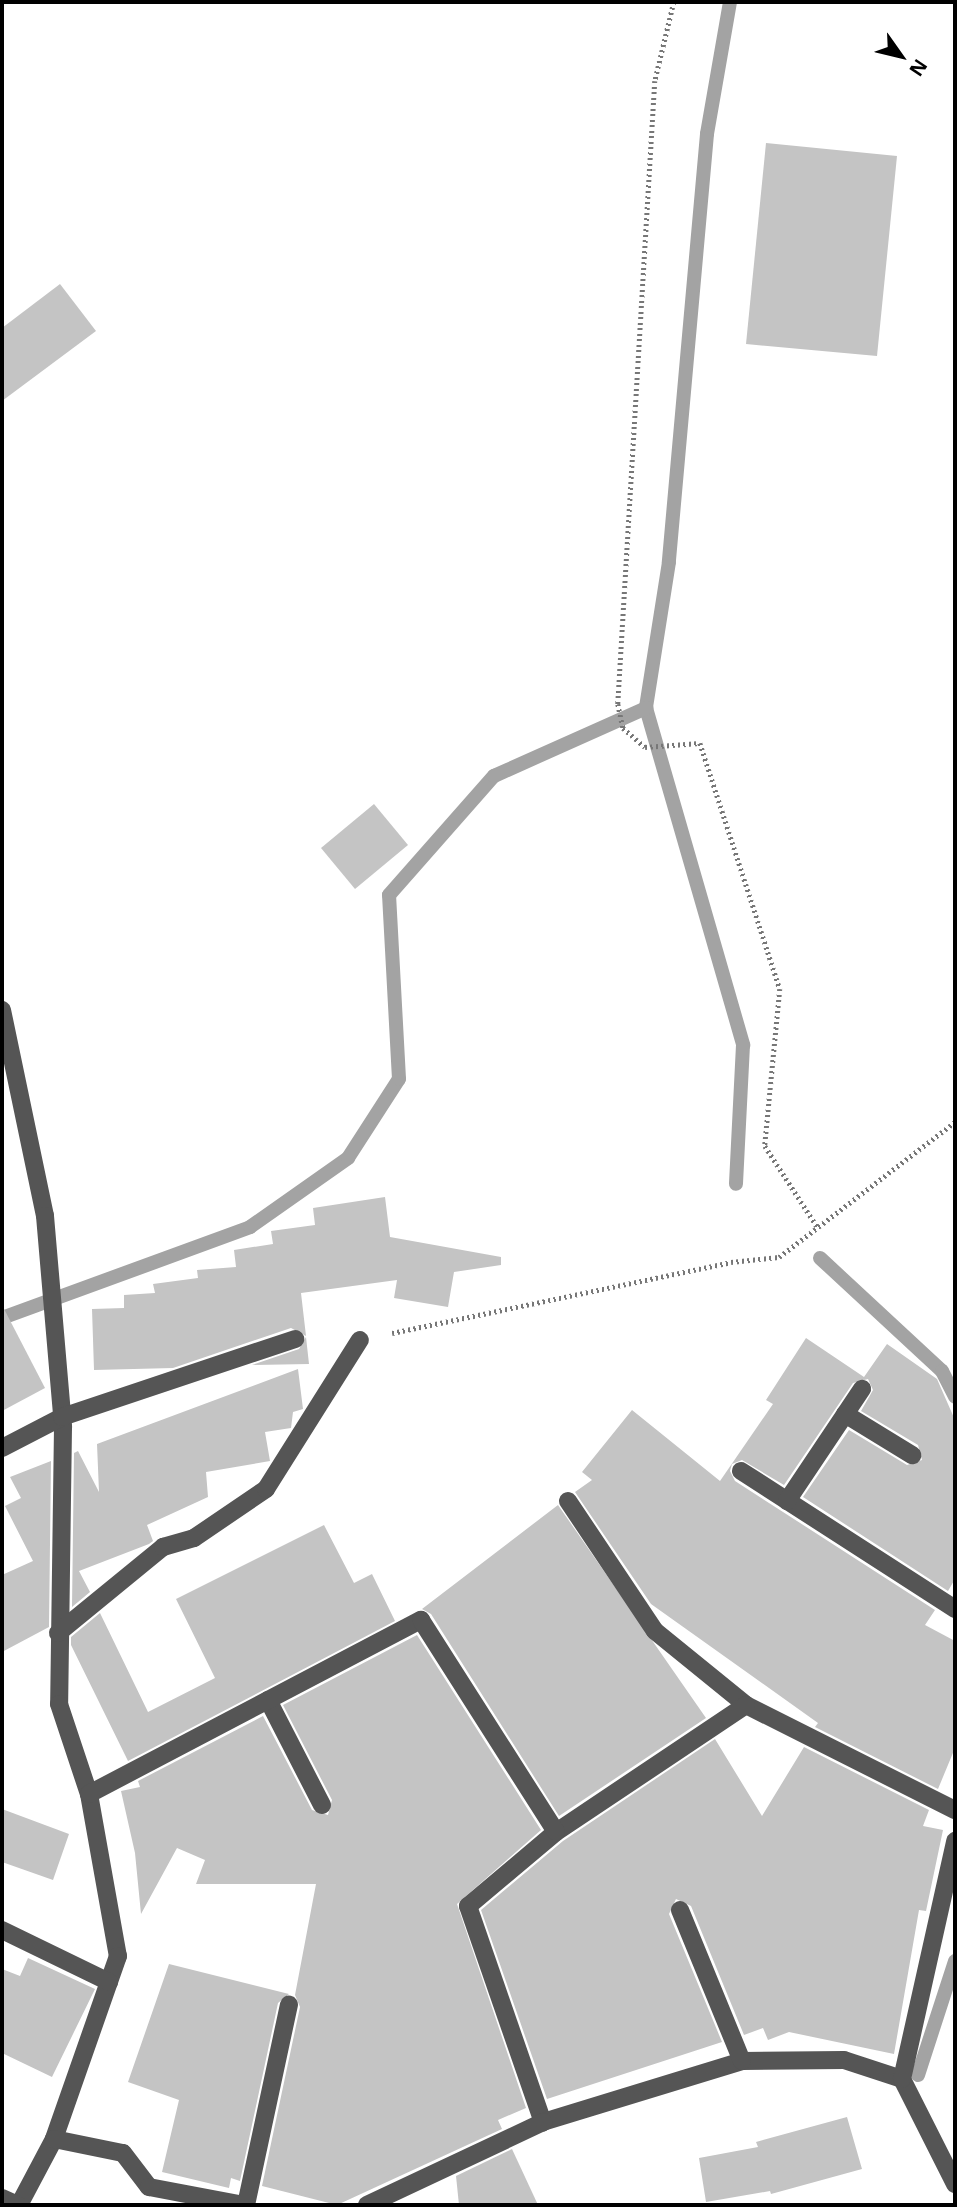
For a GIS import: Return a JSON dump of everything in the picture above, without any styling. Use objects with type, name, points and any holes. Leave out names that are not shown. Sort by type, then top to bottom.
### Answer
[{"type":"street","points":[[2,1010],[45,1216],[62,1417],[59,1704],[89,1794],[118,1956],[54,2139],[19,2205],[2,2198]]},
{"type":"street","points":[[2,1448],[62,1417],[295,1339]]},
{"type":"street","points":[[58,1633],[163,1547],[194,1538],[266,1489],[360,1340]]},
{"type":"street","points":[[787,1501],[862,1389]]},
{"type":"street","points":[[845,1414],[912,1455]]},
{"type":"street","points":[[741,1471],[955,1609]]},
{"type":"street","points":[[568,1501],[655,1630],[746,1705],[955,1810]]},
{"type":"street","points":[[89,1794],[421,1620],[556,1832]]},
{"type":"street","points":[[268,1700],[322,1805]]},
{"type":"street","points":[[543,2122],[468,1906],[556,1832],[746,1705]]},
{"type":"street","points":[[955,1841],[902,2079],[955,2184]]},
{"type":"street","points":[[680,1909],[742,2061]]},
{"type":"street","points":[[2,1930],[109,1982]]},
{"type":"street","points":[[54,2139],[123,2153],[149,2187],[245,2205],[289,2005]]},
{"type":"street","points":[[367,2205],[543,2122],[742,2061],[844,2060],[902,2079]]},
{"type":"path","points":[[674,2],[655,81],[618,704],[623,728],[645,747],[700,743],[780,989],[765,1146],[818,1228]]},
{"type":"path","points":[[360,1340],[731,1262],[779,1257],[955,1122]]},
{"type":"building","points":[[766,143],[897,156],[877,356],[746,344]]},
{"type":"building","points":[[60,284],[96,331],[2,401],[2,328]]},
{"type":"building","points":[[374,804],[408,845],[355,889],[321,848]]},
{"type":"building","points":[[385,1197],[390,1237],[501,1257],[501,1265],[454,1272],[448,1307],[394,1298],[397,1280],[301,1293],[306,1336],[291,1328],[173,1368],[94,1370],[92,1309],[124,1308],[124,1295],[155,1293],[153,1284],[198,1278],[197,1270],[236,1267],[234,1250],[273,1244],[271,1231],[315,1225],[313,1208]]},
{"type":"building","points":[[2,1305],[45,1388],[2,1411]]},
{"type":"building","points":[[306,1337],[309,1364],[252,1365],[299,1349]]},
{"type":"building","points":[[806,1338],[864,1377],[887,1344],[937,1379],[955,1420],[955,1579],[948,1591],[803,1497],[849,1430],[907,1465],[922,1460],[918,1445],[861,1411],[873,1390],[868,1379],[853,1383],[784,1485],[742,1460],[732,1464],[730,1471],[735,1481],[935,1610],[925,1625],[955,1641],[955,1748],[938,1789],[815,1727],[818,1723],[651,1604],[575,1492],[592,1480],[582,1472],[632,1410],[720,1481],[773,1404],[766,1400]]},
{"type":"building","points":[[298,1369],[303,1409],[293,1412],[291,1428],[265,1432],[270,1461],[206,1472],[208,1497],[147,1525],[153,1541],[79,1571],[90,1592],[72,1607],[74,1453],[78,1451],[99,1492],[97,1444]]},
{"type":"building","points":[[51,1461],[49,1627],[2,1652],[2,1575],[33,1561],[5,1506],[21,1498],[10,1477]]},
{"type":"building","points":[[558,1505],[706,1718],[559,1816],[431,1614],[422,1609]]},
{"type":"building","points":[[324,1525],[354,1583],[372,1574],[395,1621],[128,1761],[71,1645],[71,1637],[100,1613],[148,1712],[215,1678],[176,1599]]},
{"type":"building","points":[[417,1635],[541,1830],[457,1904],[526,2108],[498,2120],[502,2129],[337,2205],[262,2186],[300,2007],[295,1995],[316,1884],[196,1884],[205,1860],[177,1848],[141,1914],[135,1853],[121,1791],[140,1787],[138,1781],[263,1716],[312,1810],[328,1815],[332,1800],[283,1705]]},
{"type":"building","points":[[715,1739],[762,1816],[804,1747],[929,1810],[923,1826],[943,1830],[926,1911],[919,1910],[894,2054],[789,2032],[768,2040],[763,2028],[744,2035],[691,1906],[676,1899],[669,1914],[722,2042],[547,2099],[481,1910],[563,1841]]},
{"type":"building","points":[[2,1809],[69,1834],[53,1880],[2,1862]]},
{"type":"building","points":[[28,1958],[95,1989],[52,2077],[2,2053],[2,1969],[20,1976]]},
{"type":"building","points":[[169,1964],[289,1994],[278,2003],[240,2181],[231,2178],[229,2188],[162,2172],[179,2100],[128,2082]]},
{"type":"building","points":[[847,2117],[862,2169],[771,2194],[770,2191],[706,2202],[699,2158],[758,2147],[756,2142]]},
{"type":"building","points":[[512,2149],[538,2205],[459,2205],[456,2176]]},
{"type":"waterway","points":[[730,2],[707,134],[669,562],[646,708],[743,1045],[736,1184]]},
{"type":"waterway","points":[[2,1318],[250,1227],[348,1158],[399,1079],[389,895],[494,776],[646,708]]},
{"type":"waterway","points":[[820,1258],[942,1371],[955,1397]]},
{"type":"waterway","points":[[918,2075],[955,1961]]}]
